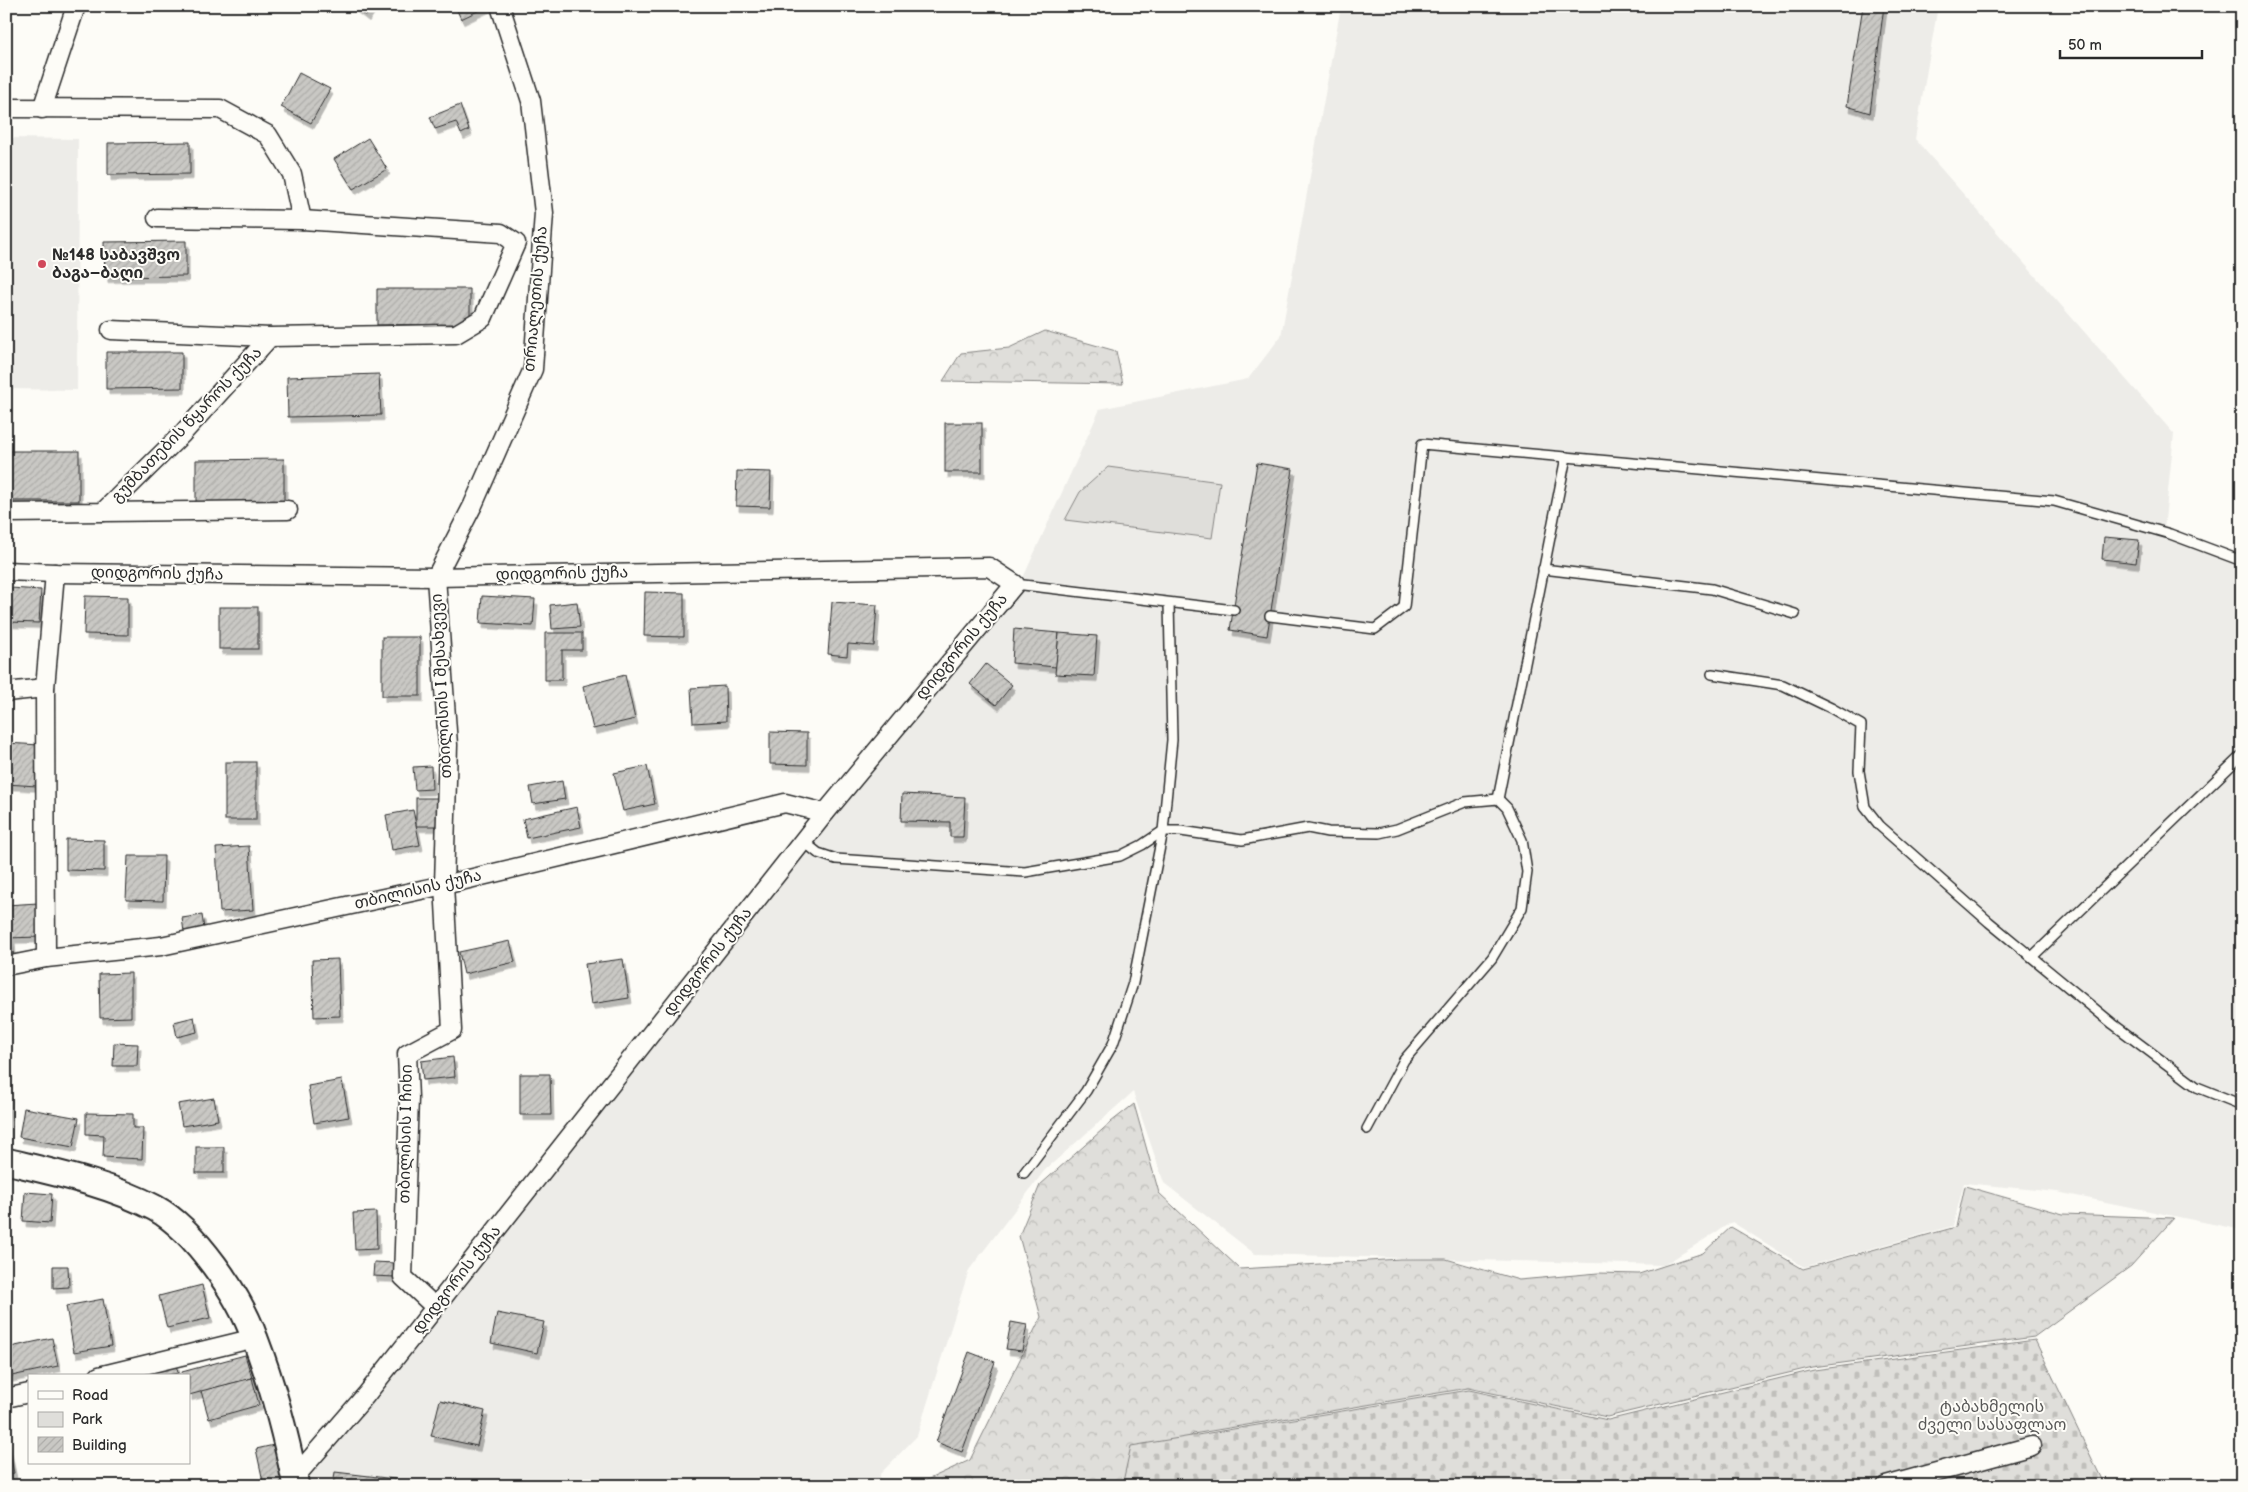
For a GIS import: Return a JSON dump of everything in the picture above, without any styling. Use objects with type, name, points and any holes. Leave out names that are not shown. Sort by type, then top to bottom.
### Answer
[{"type":"street","points":[[42,109],[76,6]]},
{"type":"street","name":"თრიალეთის ქუჩა","points":[[436,577],[473,505],[533,369],[544,213],[532,101],[500,6]]},
{"type":"street","points":[[6,108],[220,109],[268,135],[292,174],[302,220]]},
{"type":"street","points":[[157,218],[302,220],[501,233],[516,243],[542,240]]},
{"type":"street","name":"გუმბათების წყაროს ქუჩა","points":[[111,330],[270,337],[456,334],[483,318],[516,243]]},
{"type":"street","name":"გუმბათების წყაროს ქუჩა","points":[[103,512],[182,434],[270,337]]},
{"type":"street","name":"გუმბათების წყაროს ქუჩა","points":[[6,513],[288,510]]},
{"type":"street","name":"დიდგორის ქუჩა","points":[[6,571],[436,577],[990,567],[1015,584],[825,813],[366,1395],[295,1482]]},
{"type":"street","points":[[46,958],[45,688],[55,573]]},
{"type":"street","name":"თბილისის I შესახვევი","points":[[436,577],[448,744],[444,885]]},
{"type":"street","points":[[6,692],[45,688]]},
{"type":"street","name":"თბილისის ქუჩა","points":[[6,966],[46,958],[161,946],[444,885],[785,802],[825,813]]},
{"type":"street","name":"თბილისის I ჩიხი","points":[[435,1307],[403,1277],[409,1098],[407,1054],[452,1030],[444,885]]},
{"type":"street","points":[[7,1162],[119,1192],[156,1208],[186,1232],[210,1260],[237,1302],[255,1338],[280,1421],[295,1482]]},
{"type":"street","points":[[107,1374],[255,1338]]},
{"type":"street","points":[[6,1398],[28,1393]]},
{"type":"street","points":[[1886,1486],[2032,1446]]},
{"type":"lane","points":[[1270,616],[1375,629],[1404,607],[1422,444],[2054,501],[2170,534],[2242,561]]},
{"type":"lane","points":[[1498,799],[1566,456]]},
{"type":"lane","points":[[1543,568],[1712,589],[1795,614]]},
{"type":"lane","points":[[1015,584],[1234,610]]},
{"type":"lane","points":[[1024,1174],[1086,1091],[1114,1044],[1133,983],[1163,831],[1172,740],[1169,603]]},
{"type":"lane","points":[[1712,674],[1783,685],[1832,708],[1861,725],[1859,771],[1865,807],[1880,826],[1989,922],[2113,1024],[2197,1087],[2242,1105]]},
{"type":"lane","points":[[2032,957],[2242,755]]},
{"type":"lane","points":[[803,841],[818,853],[836,859],[1025,872],[1120,856],[1142,846],[1163,831],[1181,831],[1242,840],[1308,828],[1328,832],[1379,834],[1397,829],[1465,802],[1498,799]]},
{"type":"lane","points":[[1367,1129],[1404,1060],[1492,958],[1522,908],[1526,872],[1522,840],[1507,808],[1498,799]]},
{"type":"shaded area","points":[[1341,6],[1938,6],[1915,139],[2174,434],[2164,530],[2242,567],[2242,1230],[2057,1192],[1964,1183],[1953,1226],[1804,1267],[1732,1222],[1664,1265],[1255,1254],[1164,1183],[1133,1092],[1045,1170],[969,1270],[917,1436],[880,1474],[879,1486],[307,1486],[304,1471],[1017,591],[1100,409],[1248,379],[1281,336]]},
{"type":"shaded area","name":"№148 საბავშვო ბაგა–ბაღი","points":[[6,138],[78,139],[77,390],[6,389]]},
{"type":"green space","points":[[1045,331],[1116,351],[1123,384],[943,381],[961,353],[1009,348]]},
{"type":"green space","points":[[1108,467],[1220,482],[1212,538],[1065,520],[1080,492]]},
{"type":"green space","points":[[1134,1104],[1159,1193],[1240,1269],[1400,1259],[1446,1259],[1519,1280],[1598,1273],[1639,1274],[1703,1253],[1731,1227],[1803,1269],[1956,1227],[1965,1186],[2063,1214],[2174,1218],[2131,1266],[2034,1337],[1813,1367],[1607,1417],[1468,1388],[1193,1434],[1137,1486],[914,1486],[970,1460],[1041,1317],[1019,1236],[1040,1185]]},
{"type":"green space","name":"ტაბახმელის ძველი სასაფლაო","points":[[2035,1340],[2105,1486],[1122,1486],[1131,1446],[1469,1390],[1608,1420],[1814,1370]]},
{"type":"building","points":[[353,6],[373,6],[366,16]]},
{"type":"building","points":[[455,6],[488,6],[461,19]]},
{"type":"building","points":[[1863,6],[1884,6],[1870,113],[1847,106]]},
{"type":"building","points":[[299,73],[330,89],[311,123],[281,107]]},
{"type":"building","points":[[460,105],[469,130],[461,134],[456,122],[435,129],[430,117]]},
{"type":"building","points":[[368,138],[387,169],[353,189],[334,159]]},
{"type":"building","points":[[190,142],[190,174],[108,175],[108,143]]},
{"type":"building","points":[[186,241],[186,276],[105,277],[104,242]]},
{"type":"building","points":[[377,289],[470,289],[470,324],[377,325]]},
{"type":"building","points":[[106,352],[182,352],[182,388],[106,389]]},
{"type":"building","points":[[379,374],[381,415],[288,417],[287,377]]},
{"type":"building","points":[[945,423],[982,423],[982,472],[945,472]]},
{"type":"building","points":[[6,451],[79,451],[79,501],[6,501]]},
{"type":"building","points":[[284,459],[284,502],[196,503],[196,460]]},
{"type":"building","points":[[1257,463],[1293,469],[1267,636],[1230,630]]},
{"type":"building","points":[[737,471],[771,472],[770,507],[736,506]]},
{"type":"building","points":[[2104,537],[2139,540],[2136,563],[2102,559]]},
{"type":"building","points":[[10,588],[41,590],[39,623],[8,622]]},
{"type":"building","points":[[645,592],[684,593],[684,637],[644,636]]},
{"type":"building","points":[[85,596],[128,597],[128,635],[84,634]]},
{"type":"building","points":[[482,596],[535,599],[533,626],[480,623]]},
{"type":"building","points":[[577,602],[580,627],[552,629],[550,605]]},
{"type":"building","points":[[832,602],[877,605],[874,646],[848,644],[847,656],[828,654]]},
{"type":"building","points":[[219,607],[258,607],[258,649],[219,649]]},
{"type":"building","points":[[1014,629],[1059,633],[1056,667],[1012,663]]},
{"type":"building","points":[[545,633],[582,633],[582,650],[562,650],[562,680],[545,680]]},
{"type":"building","points":[[1059,633],[1097,636],[1094,676],[1055,674]]},
{"type":"building","points":[[382,637],[420,637],[420,696],[382,696]]},
{"type":"building","points":[[986,664],[1012,685],[996,705],[970,684]]},
{"type":"building","points":[[625,675],[635,719],[593,729],[583,686]]},
{"type":"building","points":[[725,686],[726,721],[693,723],[691,688]]},
{"type":"building","points":[[770,732],[807,733],[807,765],[770,764]]},
{"type":"building","points":[[6,743],[40,745],[37,786],[6,784]]},
{"type":"building","points":[[225,762],[256,762],[256,820],[225,820]]},
{"type":"building","points":[[431,766],[432,789],[415,790],[413,767]]},
{"type":"building","points":[[647,766],[655,804],[623,811],[614,773]]},
{"type":"building","points":[[562,781],[565,799],[533,804],[530,787]]},
{"type":"building","points":[[902,794],[965,797],[963,837],[950,837],[950,822],[901,821]]},
{"type":"building","points":[[416,798],[438,798],[438,826],[416,826]]},
{"type":"building","points":[[577,807],[581,827],[527,838],[523,819]]},
{"type":"building","points":[[413,810],[420,845],[392,850],[386,815]]},
{"type":"building","points":[[66,839],[104,840],[104,871],[66,870]]},
{"type":"building","points":[[249,846],[253,910],[220,912],[216,848]]},
{"type":"building","points":[[128,856],[164,856],[163,901],[126,900]]},
{"type":"building","points":[[38,903],[40,937],[6,938],[6,905]]},
{"type":"building","points":[[202,915],[204,929],[184,932],[182,918]]},
{"type":"building","points":[[6,938],[12,938],[14,960],[6,960]]},
{"type":"building","points":[[510,941],[515,962],[464,974],[459,952]]},
{"type":"building","points":[[338,959],[340,1016],[314,1017],[312,960]]},
{"type":"building","points":[[623,959],[629,998],[591,1004],[585,964]]},
{"type":"building","points":[[131,973],[131,1017],[100,1018],[99,974]]},
{"type":"building","points":[[194,1017],[197,1032],[177,1037],[174,1022]]},
{"type":"building","points":[[114,1043],[138,1044],[137,1066],[113,1066]]},
{"type":"building","points":[[453,1057],[455,1077],[423,1080],[421,1061]]},
{"type":"building","points":[[520,1074],[550,1074],[551,1115],[520,1115]]},
{"type":"building","points":[[342,1080],[349,1117],[314,1123],[308,1086]]},
{"type":"building","points":[[6,1095],[9,1095],[8,1133],[6,1133]]},
{"type":"building","points":[[214,1098],[218,1120],[182,1126],[178,1104]]},
{"type":"building","points":[[24,1108],[79,1118],[73,1147],[19,1137]]},
{"type":"building","points":[[86,1113],[133,1114],[133,1128],[143,1128],[142,1159],[103,1157],[104,1135],[86,1134]]},
{"type":"building","points":[[196,1147],[224,1147],[224,1173],[196,1173]]},
{"type":"building","points":[[25,1192],[52,1194],[50,1223],[23,1221]]},
{"type":"building","points":[[376,1212],[377,1249],[355,1250],[353,1213]]},
{"type":"building","points":[[374,1262],[395,1263],[395,1277],[373,1276]]},
{"type":"building","points":[[53,1266],[68,1266],[69,1287],[53,1288]]},
{"type":"building","points":[[202,1285],[210,1318],[167,1328],[159,1296]]},
{"type":"building","points":[[103,1299],[111,1346],[74,1352],[66,1306]]},
{"type":"building","points":[[497,1313],[544,1322],[537,1353],[491,1343]]},
{"type":"building","points":[[1011,1322],[1027,1325],[1022,1351],[1006,1349]]},
{"type":"building","points":[[52,1338],[58,1366],[7,1377],[6,1348]]},
{"type":"building","points":[[969,1352],[995,1362],[962,1452],[936,1442]]},
{"type":"building","points":[[245,1355],[252,1378],[190,1395],[190,1374],[182,1374],[182,1372]]},
{"type":"building","points":[[176,1364],[178,1373],[173,1374],[133,1374]]},
{"type":"building","points":[[252,1378],[259,1405],[209,1419],[201,1391]]},
{"type":"building","points":[[440,1400],[485,1411],[477,1446],[431,1436]]},
{"type":"building","points":[[6,1434],[14,1473],[6,1475]]},
{"type":"building","points":[[274,1445],[283,1482],[264,1486],[256,1449]]},
{"type":"building","points":[[335,1472],[395,1479],[394,1486],[333,1486]]},
{"type":"place","name":"№148 საბავშვო ბაგა–ბაღი","points":[[42,264]]}]
